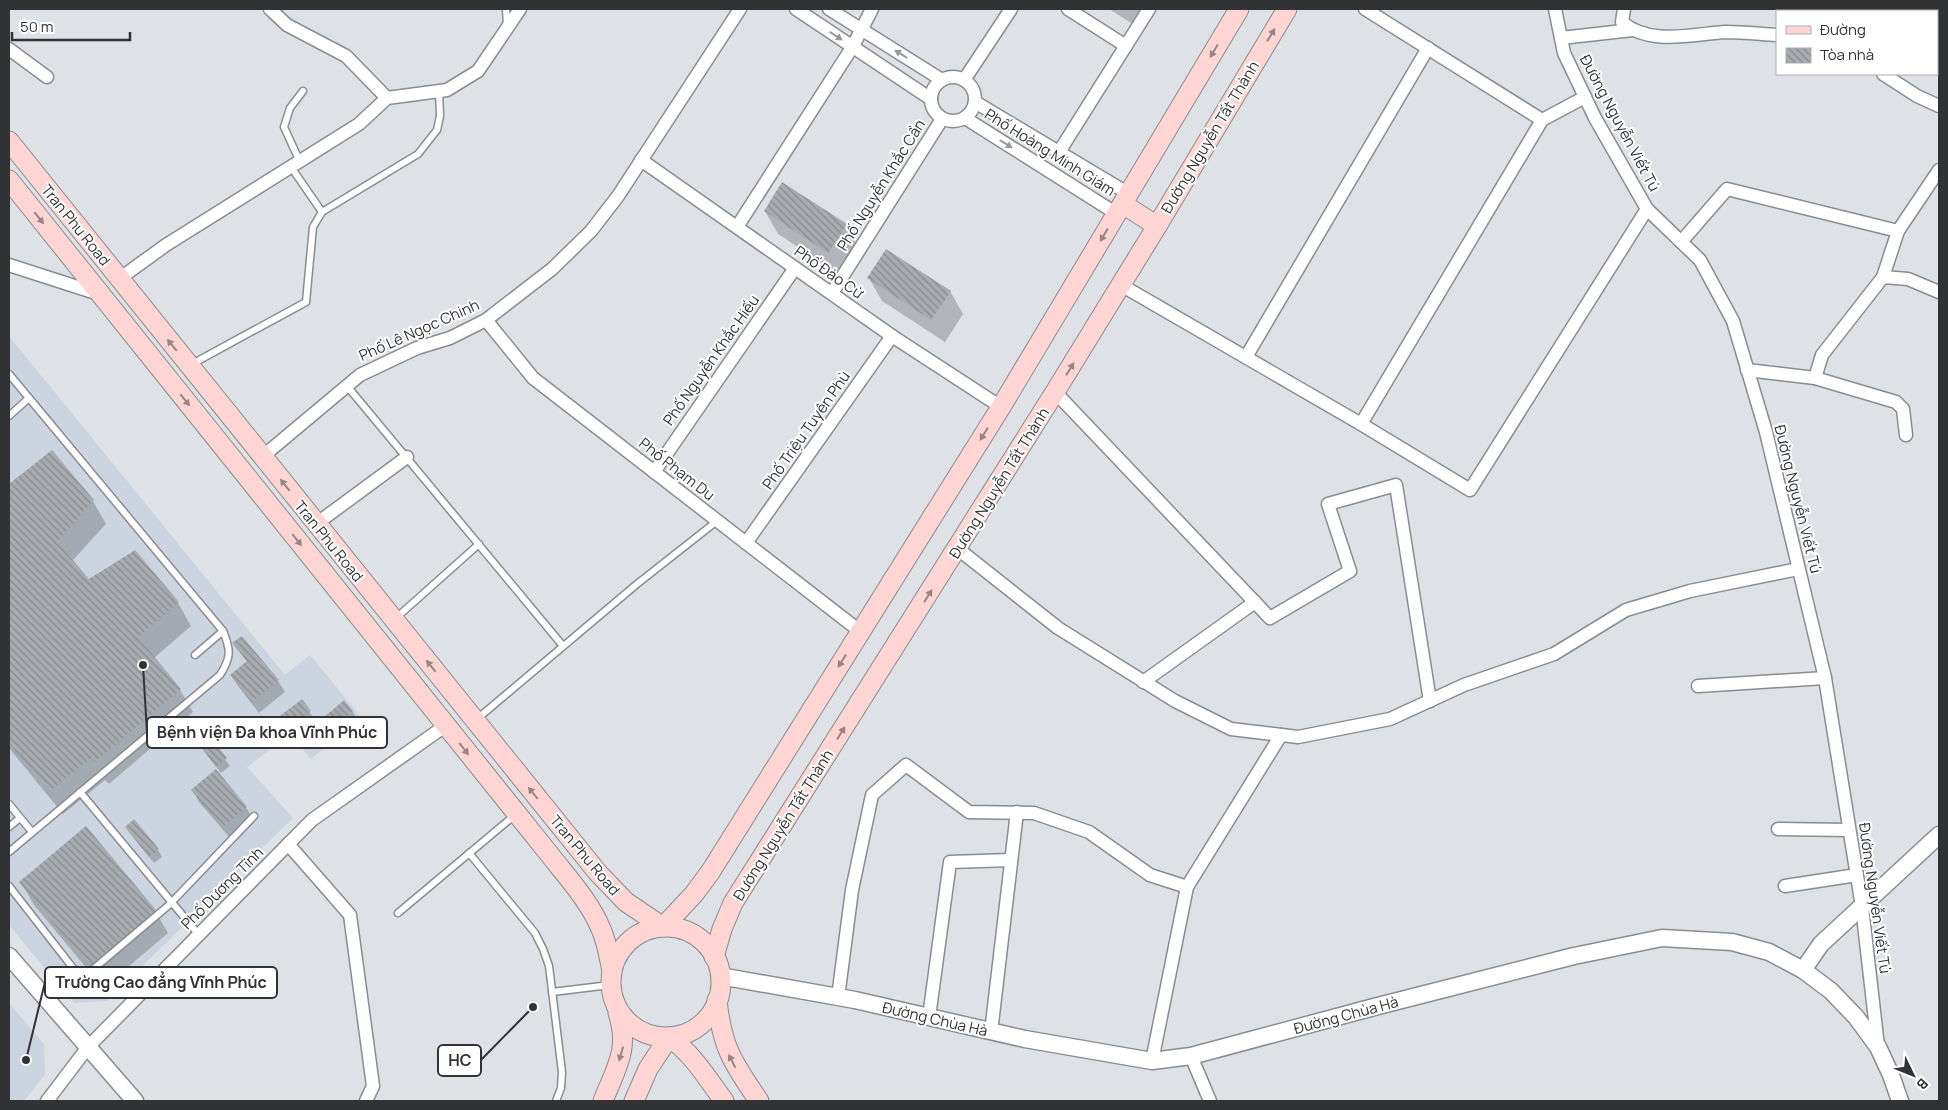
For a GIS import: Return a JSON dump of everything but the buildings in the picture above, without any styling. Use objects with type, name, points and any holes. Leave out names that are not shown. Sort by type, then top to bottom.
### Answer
[{"type":"main road","points":[[663,928],[694,894],[711,871],[861,632],[1000,407],[1239,9]]},
{"type":"main road","name":"Đường Nguyễn Tất Thành","points":[[714,957],[722,929],[733,903],[958,549],[1157,226],[1286,9]]},
{"type":"main road","name":"Tran Phu Road","points":[[9,141],[598,874],[626,902],[663,928]]},
{"type":"main road","name":"Tran Phu Road","points":[[9,180],[550,855],[591,910],[604,936],[611,978]]},
{"type":"main road","points":[[1123,204],[1157,226]]},
{"type":"main road","points":[[99,294],[119,279]]},
{"type":"main road","points":[[603,1101],[623,1049],[622,1026],[616,1007],[611,978],[618,954],[630,941],[645,931],[663,928],[678,929],[693,934],[705,944],[714,957],[720,976],[717,1000],[726,1048],[735,1066],[759,1101]]},
{"type":"main road","points":[[616,1007],[625,1020],[638,1030],[653,1036],[669,1037],[685,1034],[698,1026],[710,1015],[717,1000]]},
{"type":"main road","points":[[634,1101],[648,1069],[669,1037]]},
{"type":"main road","points":[[669,1037],[692,1058],[724,1101]]},
{"type":"street","points":[[270,9],[287,24],[346,56],[388,98]]},
{"type":"street","points":[[119,279],[166,245],[359,124],[388,98],[446,90],[478,71],[520,9]]},
{"type":"street","name":"Phố Lê Ngọc Chinh","points":[[262,457],[360,375],[417,348],[450,338],[486,320],[552,268],[591,231],[618,196],[740,9]]},
{"type":"street","points":[[796,9],[931,99]]},
{"type":"street","points":[[829,9],[942,80]]},
{"type":"street","points":[[737,227],[853,46],[860,29],[872,9]]},
{"type":"street","points":[[964,80],[1011,9]]},
{"type":"street","points":[[1068,9],[1126,46]]},
{"type":"street","points":[[1059,152],[1149,9]]},
{"type":"street","points":[[1365,9],[1542,120]]},
{"type":"street","name":"Đường Nguyễn Viết Tú","points":[[1554,9],[1564,53],[1585,96],[1647,209],[1700,260],[1732,321],[1766,432],[1825,678],[1862,907],[1878,1047]]},
{"type":"street","points":[[1624,9],[1622,22],[1632,30]]},
{"type":"street","points":[[1561,38],[1632,30],[1655,36],[1728,32],[1776,35]]},
{"type":"street","points":[[1246,357],[1428,48]]},
{"type":"street","points":[[9,49],[47,77]]},
{"type":"street","points":[[1885,75],[1917,96],[1939,106]]},
{"type":"street","points":[[951,77],[964,80],[974,90],[974,108],[960,121],[951,122],[942,119],[935,113],[931,104],[935,86],[942,80],[951,77]]},
{"type":"street","points":[[1361,424],[1542,120],[1585,96]]},
{"type":"street","name":"Phố Hoàng Minh Giám","points":[[975,102],[1059,152],[1123,204]]},
{"type":"street","name":"Phố Hoàng Minh Giám","points":[[965,118],[1123,204]]},
{"type":"street","name":"Phố Nguyễn Khắc Cần","points":[[832,294],[942,119]]},
{"type":"street","name":"Phố Đào Cừ","points":[[642,160],[892,336],[1000,407]]},
{"type":"street","points":[[1814,378],[1822,355],[1883,277],[1898,231],[1939,170]]},
{"type":"street","points":[[1681,242],[1727,189],[1898,231]]},
{"type":"street","points":[[1121,285],[1361,424],[1470,490],[1647,209]]},
{"type":"street","points":[[9,265],[99,294]]},
{"type":"street","name":"Phố Nguyễn Khắc Hiếu","points":[[654,472],[795,268]]},
{"type":"street","points":[[1883,277],[1908,279],[1939,292]]},
{"type":"street","name":"Phố Phạm Du","points":[[486,320],[533,378],[861,632]]},
{"type":"street","name":"Phố Triệu Tuyên Phù","points":[[746,544],[892,336]]},
{"type":"street","points":[[1747,370],[1814,378],[1896,402],[1903,409],[1906,434]]},
{"type":"street","points":[[1055,392],[1270,618],[1350,571],[1328,504],[1396,485],[1430,701]]},
{"type":"street","points":[[316,524],[407,457]]},
{"type":"street","points":[[958,549],[1058,628],[1175,701],[1231,729],[1298,737],[1390,719],[1464,685],[1554,654],[1626,610],[1690,591],[1798,569]]},
{"type":"street","points":[[1144,682],[1255,602]]},
{"type":"street","points":[[1698,686],[1825,678]]},
{"type":"street","name":"Phố Dương Tĩnh","points":[[47,1101],[88,1047],[312,820],[445,726]]},
{"type":"street","points":[[1152,1061],[1187,887],[1281,735]]},
{"type":"street","points":[[838,997],[852,890],[872,795],[906,765],[969,812],[1034,813],[1089,832],[1150,875],[1187,887]]},
{"type":"street","points":[[991,1032],[1017,812]]},
{"type":"street","points":[[1778,829],[1849,830]]},
{"type":"street","points":[[1803,970],[1821,944],[1939,835]]},
{"type":"street","points":[[288,844],[350,915],[373,1086],[366,1101]]},
{"type":"street","points":[[929,1017],[950,862],[1012,860]]},
{"type":"street","points":[[1786,886],[1857,875]]},
{"type":"street","name":"Đường Chùa Hà","points":[[720,976],[838,997],[1025,1040],[1152,1061],[1191,1056],[1555,961],[1662,938],[1732,942],[1769,952],[1803,970],[1831,990],[1856,1017],[1878,1047],[1900,1101]]},
{"type":"street","points":[[9,956],[135,1101]]},
{"type":"street","points":[[1191,1056],[1210,1101]]},
{"type":"lane","points":[[506,9],[507,30]]},
{"type":"lane","points":[[303,91],[290,108],[284,127],[296,165],[322,212]]},
{"type":"lane","points":[[189,366],[306,302],[313,227],[322,212],[418,154],[437,130],[440,116],[439,91]]},
{"type":"lane","points":[[9,375],[223,631],[230,646],[228,662],[220,675],[9,852]]},
{"type":"lane","points":[[347,386],[563,646]]},
{"type":"lane","points":[[9,416],[29,398]]},
{"type":"lane","points":[[475,721],[717,520]]},
{"type":"lane","points":[[394,620],[479,544]]},
{"type":"lane","points":[[195,655],[223,631]]},
{"type":"lane","points":[[80,792],[199,935]]},
{"type":"lane","points":[[9,804],[32,832]]},
{"type":"lane","points":[[398,913],[516,814]]},
{"type":"lane","points":[[9,886],[73,968],[82,974],[91,971],[171,902],[254,816]]},
{"type":"lane","points":[[9,827],[20,818]]},
{"type":"lane","points":[[469,853],[535,933],[549,966],[562,1072],[561,1088],[556,1101]]},
{"type":"lane","points":[[552,992],[611,978]]},
{"type":"shaded area","points":[[9,336],[285,675],[310,655],[362,718],[311,759],[290,734],[247,767],[293,818],[107,1001],[74,1003],[9,925]]},
{"type":"shaded area","points":[[9,1003],[44,1044],[45,1075],[24,1101],[9,1101]]},
{"type":"place","name":"Bệnh viện Đa khoa Vĩnh Phúc","points":[[143,665]]},
{"type":"place","name":"HC","points":[[533,1007]]},
{"type":"place","name":"Trường Cao đẳng Vĩnh Phúc","points":[[26,1060]]}]
